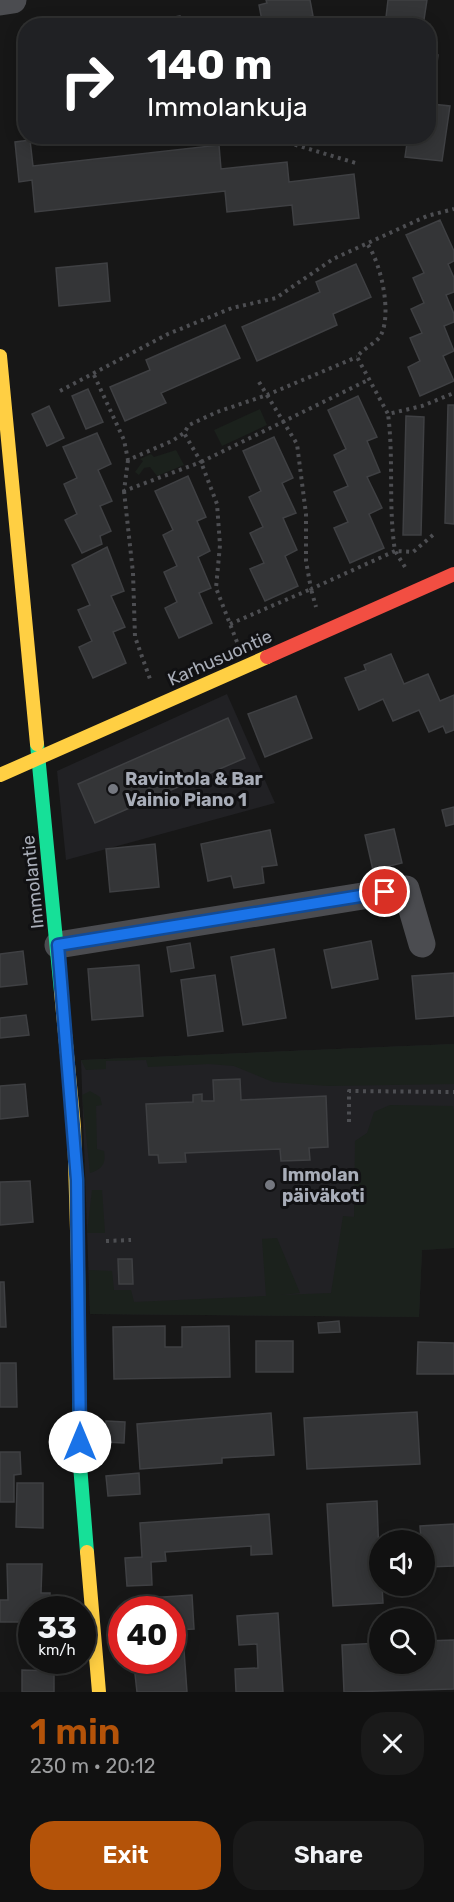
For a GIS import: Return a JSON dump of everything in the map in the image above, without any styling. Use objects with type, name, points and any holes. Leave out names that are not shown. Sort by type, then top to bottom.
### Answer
[{"type":"street","points":[[0,2],[13,0]]},
{"type":"street","name":"Immolantie","points":[[0,356],[34,695],[37,756],[58,945],[77,1180],[80,1465],[99,1692]]},
{"type":"street","name":"Karhusuontie","points":[[0,774],[454,574]]},
{"type":"street","points":[[58,945],[406,888],[422,944]]},
{"type":"path","points":[[293,144],[359,164]]},
{"type":"path","points":[[60,391],[168,334],[232,308],[276,298],[333,259],[368,245],[427,216],[454,209]]},
{"type":"path","points":[[128,460],[172,441],[184,433],[189,425],[217,412],[267,395],[357,357],[382,333],[385,314],[379,269],[376,257],[368,245]]},
{"type":"path","points":[[357,357],[388,414],[392,443],[391,525],[395,551],[408,571]]},
{"type":"path","points":[[94,375],[124,440],[128,460],[124,491],[133,573],[135,637],[153,686]]},
{"type":"path","points":[[124,491],[201,462],[368,380]]},
{"type":"path","points":[[259,382],[297,444],[306,514],[306,561],[311,589],[319,612]]},
{"type":"path","points":[[388,414],[422,406],[454,393]]},
{"type":"path","points":[[184,433],[201,462],[217,504],[220,545],[216,588],[240,648]]},
{"type":"path","points":[[230,624],[395,551],[412,552],[434,535]]},
{"type":"path","points":[[349,1122],[349,1091],[454,1092]]},
{"type":"shaded area","points":[[260,409],[267,425],[222,446],[214,430]]},
{"type":"shaded area","points":[[176,450],[184,465],[157,476],[150,467],[144,468],[139,475],[135,472],[143,461],[140,459],[151,454],[154,457]]},
{"type":"shaded area","points":[[227,694],[275,803],[66,860],[57,771]]},
{"type":"shaded area","name":"Immolan päiväkoti","points":[[454,1044],[454,1248],[422,1250],[419,1317],[90,1314],[81,1060]]},
{"type":"shaded area","points":[[454,1044],[454,1084],[328,1086],[273,1082],[234,1066],[209,1064],[148,1067],[146,1060],[106,1061],[106,1069],[86,1070],[81,1060]]},
{"type":"shaded area","points":[[90,1091],[100,1097],[102,1105],[96,1106],[97,1149],[104,1151],[105,1155],[101,1167],[90,1173],[82,1095]]},
{"type":"shaded area","points":[[390,1105],[453,1106],[454,1111],[454,1248],[422,1250],[419,1317],[90,1314],[89,1270],[112,1271],[114,1290],[131,1290],[134,1302],[266,1296],[262,1239],[277,1238],[300,1293],[281,1295],[331,1293],[343,1216],[354,1217],[355,1141],[367,1133],[374,1112]]},
{"type":"shaded area","points":[[92,1190],[102,1190],[105,1233],[87,1233]]},
{"type":"building","points":[[266,0],[310,0],[313,16],[261,18],[259,5],[267,3]]},
{"type":"building","points":[[388,0],[427,0],[424,18],[386,18]]},
{"type":"building","points":[[436,104],[450,106],[442,161],[405,157],[407,144],[436,144]]},
{"type":"building","points":[[15,142],[30,144],[33,166],[219,145],[221,169],[287,162],[289,182],[354,174],[359,218],[294,225],[292,205],[227,212],[225,191],[35,212],[32,180],[19,182]]},
{"type":"building","points":[[440,220],[454,251],[454,261],[448,264],[454,278],[454,292],[446,295],[454,314],[454,322],[444,326],[454,351],[443,356],[454,381],[420,396],[408,367],[420,361],[410,338],[422,333],[411,309],[424,303],[413,278],[424,273],[406,235]]},
{"type":"building","points":[[107,263],[110,301],[59,306],[56,268]]},
{"type":"building","points":[[356,264],[371,297],[333,314],[337,325],[257,361],[242,327],[320,292],[316,282]]},
{"type":"building","points":[[225,325],[240,358],[161,393],[166,403],[125,421],[110,387],[150,370],[146,360]]},
{"type":"building","points":[[88,389],[103,422],[86,429],[72,396]]},
{"type":"building","points":[[358,396],[377,437],[367,441],[380,472],[367,477],[382,508],[369,514],[384,548],[350,563],[334,528],[348,522],[334,492],[348,486],[334,455],[346,449],[328,410]]},
{"type":"building","points":[[448,405],[454,405],[454,524],[445,523]]},
{"type":"building","points":[[49,406],[64,438],[47,446],[32,414]]},
{"type":"building","points":[[406,416],[424,417],[421,535],[403,535]]},
{"type":"building","points":[[97,433],[111,464],[98,470],[112,501],[100,506],[111,531],[100,536],[102,544],[82,553],[65,520],[77,514],[64,484],[77,478],[63,447]]},
{"type":"building","points":[[274,437],[293,478],[282,483],[296,513],[283,518],[297,550],[285,556],[298,586],[265,601],[250,569],[264,563],[250,533],[263,527],[249,497],[261,491],[243,451]]},
{"type":"building","points":[[188,476],[206,517],[197,521],[210,551],[198,557],[211,588],[199,593],[212,623],[179,638],[165,608],[177,602],[164,572],[177,566],[163,535],[173,530],[155,491]]},
{"type":"building","points":[[107,547],[124,591],[111,596],[125,627],[113,632],[126,663],[93,678],[79,647],[92,641],[78,610],[90,605],[72,565]]},
{"type":"building","points":[[391,654],[404,684],[428,674],[440,701],[454,695],[454,730],[446,733],[443,726],[429,732],[419,710],[393,721],[383,699],[359,710],[345,678],[366,670],[364,665]]},
{"type":"building","points":[[296,696],[312,738],[265,757],[248,714]]},
{"type":"building","points":[[228,718],[245,758],[95,823],[78,784]]},
{"type":"building","points":[[454,807],[454,824],[446,826],[442,810]]},
{"type":"building","points":[[394,829],[402,863],[373,870],[365,835]]},
{"type":"building","points":[[270,830],[277,865],[262,867],[264,883],[234,888],[231,876],[208,881],[201,844]]},
{"type":"building","points":[[155,844],[159,887],[110,892],[106,849]]},
{"type":"building","points":[[371,941],[378,979],[332,988],[324,950]]},
{"type":"building","points":[[190,943],[194,968],[171,972],[167,947]]},
{"type":"building","points":[[274,949],[286,1018],[243,1025],[231,957]]},
{"type":"building","points":[[23,951],[27,984],[0,987],[0,954]]},
{"type":"building","points":[[139,965],[143,1016],[92,1020],[88,969]]},
{"type":"building","points":[[454,973],[454,1016],[416,1019],[412,976]]},
{"type":"building","points":[[215,975],[223,1031],[188,1036],[181,980]]},
{"type":"building","points":[[26,1015],[29,1035],[0,1038],[0,1018]]},
{"type":"building","points":[[240,1079],[241,1100],[326,1096],[328,1147],[309,1148],[310,1160],[281,1161],[280,1149],[185,1153],[186,1162],[159,1163],[158,1155],[149,1155],[146,1104],[193,1102],[193,1095],[202,1094],[202,1101],[214,1101],[213,1080]]},
{"type":"building","points":[[25,1084],[28,1116],[0,1119],[0,1086]]},
{"type":"building","points":[[30,1181],[33,1222],[0,1225],[0,1182]]},
{"type":"building","points":[[118,1259],[132,1259],[133,1284],[119,1284]]},
{"type":"building","points":[[0,1282],[4,1282],[6,1327],[0,1327]]},
{"type":"building","points":[[339,1321],[340,1332],[319,1333],[318,1323]]},
{"type":"building","points":[[165,1326],[165,1347],[182,1347],[182,1327],[229,1326],[230,1377],[114,1379],[113,1327]]},
{"type":"building","points":[[256,1341],[293,1341],[293,1372],[256,1372]]},
{"type":"building","points":[[418,1342],[454,1343],[454,1374],[417,1374]]},
{"type":"building","points":[[0,1363],[16,1363],[17,1407],[0,1407]]},
{"type":"building","points":[[417,1412],[420,1464],[307,1469],[304,1418]]},
{"type":"building","points":[[271,1413],[274,1455],[222,1458],[222,1463],[140,1469],[137,1424]]},
{"type":"building","points":[[106,1421],[125,1422],[124,1443],[105,1442]]},
{"type":"building","points":[[0,1452],[20,1452],[21,1474],[14,1475],[14,1502],[0,1502]]},
{"type":"building","points":[[139,1473],[140,1494],[108,1496],[106,1476]]},
{"type":"building","points":[[17,1483],[43,1483],[43,1528],[16,1527]]},
{"type":"building","points":[[377,1501],[378,1530],[369,1530],[369,1596],[383,1596],[383,1603],[333,1606],[327,1504]]},
{"type":"building","points":[[269,1514],[272,1554],[251,1555],[251,1546],[165,1552],[166,1561],[151,1562],[152,1585],[127,1586],[125,1558],[142,1557],[140,1523]]},
{"type":"building","points":[[454,1524],[454,1566],[435,1567],[435,1530],[420,1530],[420,1526]]},
{"type":"building","points":[[7,1564],[42,1564],[41,1593],[50,1593],[50,1596],[18,1596],[18,1622],[0,1622],[0,1600],[8,1600]]},
{"type":"building","points":[[192,1595],[194,1629],[186,1629],[186,1596],[178,1596]]},
{"type":"building","points":[[278,1613],[283,1692],[236,1692],[235,1669],[258,1668],[257,1644],[239,1645],[237,1616]]},
{"type":"building","points":[[454,1640],[454,1689],[344,1692],[342,1645],[369,1644],[369,1674],[435,1674],[435,1641]]},
{"type":"building","points":[[22,1674],[54,1674],[54,1692],[22,1692]]},
{"type":"building","points":[[135,1674],[186,1674],[187,1692],[137,1692]]},
{"type":"traffic: fast","points":[[37,744],[61,992]]},
{"type":"traffic: fast","points":[[78,1265],[80,1465],[87,1552]]},
{"type":"traffic: slow","points":[[0,356],[37,744]]},
{"type":"traffic: slow","points":[[0,775],[267,657]]},
{"type":"traffic: slow","points":[[61,992],[74,1127],[78,1265]]},
{"type":"traffic: slow","points":[[87,1552],[99,1692]]},
{"type":"traffic: jam","points":[[267,657],[454,574]]},
{"type":"place","name":"Ravintola & Bar Vainio Piano 1","points":[[113,789]]},
{"type":"place","name":"Immolan päiväkoti","points":[[270,1185]]},
{"type":"route","points":[[80,1442],[77,1180],[58,945],[385,892]]}]
